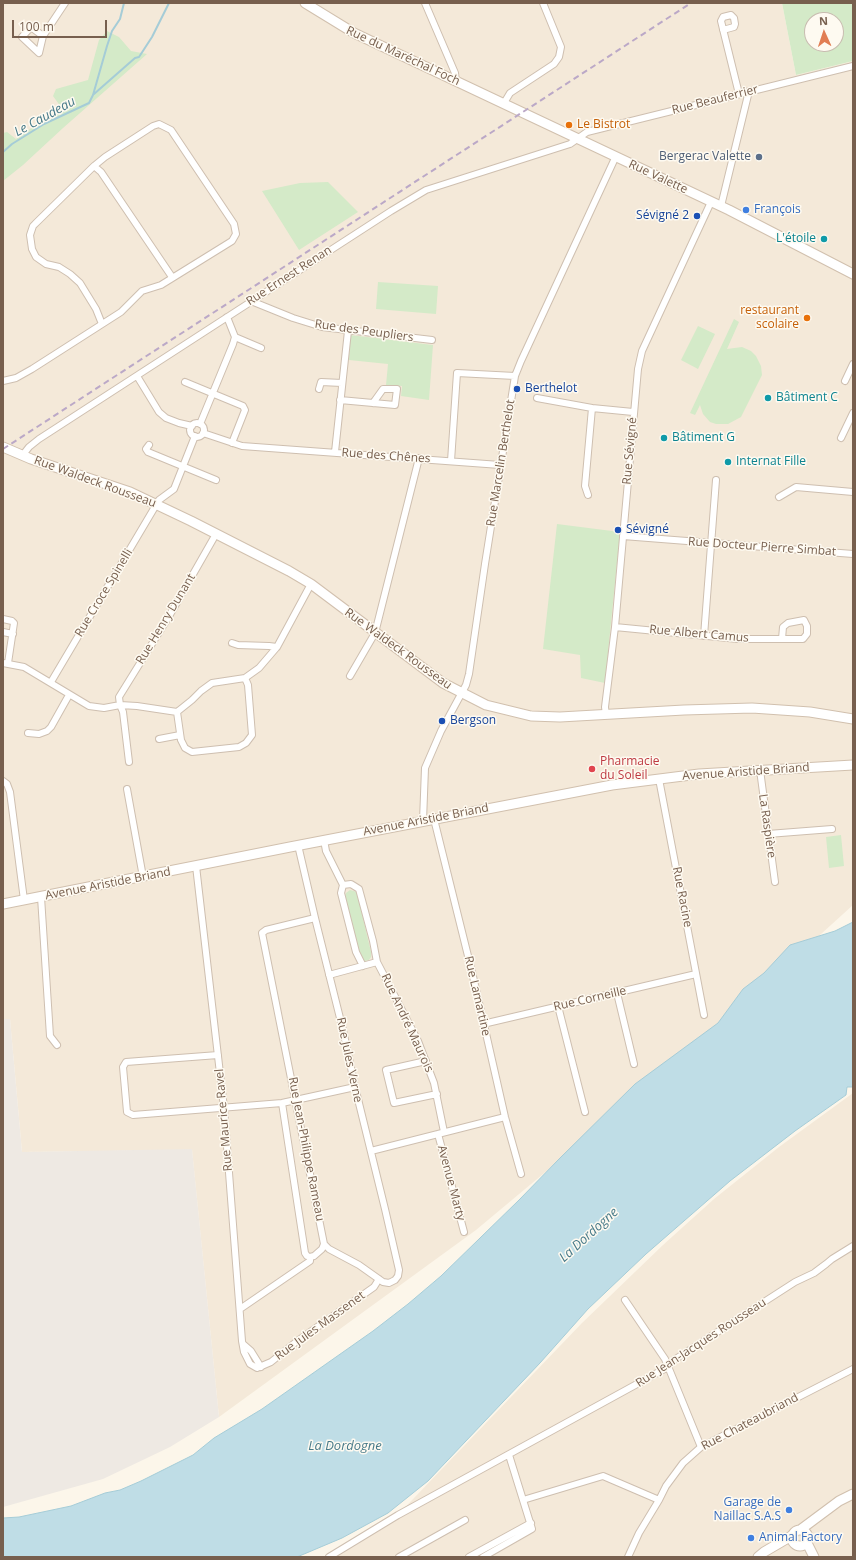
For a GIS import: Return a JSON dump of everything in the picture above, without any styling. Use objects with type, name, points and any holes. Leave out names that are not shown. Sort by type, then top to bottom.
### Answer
[{"type":"main road","name":"Rue du Maréchal Foch","points":[[305,3],[354,33],[504,103]]},
{"type":"main road","name":"Rue Valette","points":[[504,103],[721,206],[812,251],[853,274]]},
{"type":"main road","name":"Rue Valette","points":[[812,251],[853,267]]},
{"type":"main road","name":"Rue Waldeck Rousseau","points":[[3,447],[22,456],[130,492],[157,504],[289,571],[310,584],[443,683],[486,705],[531,716],[560,717],[752,708],[810,712],[853,719]]},
{"type":"main road","name":"Avenue Aristide Briand","points":[[3,904],[612,784],[699,774],[853,765]]},
{"type":"main road","points":[[766,1557],[799,1538],[839,1501],[853,1495]]},
{"type":"main road","points":[[758,1557],[764,1552],[799,1538]]},
{"type":"main road","points":[[799,1538],[810,1557]]},
{"type":"main road","points":[[799,1538],[814,1557]]},
{"type":"street","points":[[43,36],[65,3]]},
{"type":"street","points":[[425,3],[455,73],[456,81]]},
{"type":"street","points":[[504,103],[510,93],[554,64],[559,57],[561,48],[543,3]]},
{"type":"street","points":[[723,30],[739,94]]},
{"type":"street","name":"Rue Beauferrier","points":[[578,138],[587,132],[853,66]]},
{"type":"street","points":[[721,206],[749,91]]},
{"type":"street","points":[[3,381],[16,378],[32,369],[121,312],[142,291],[161,284],[232,241],[236,234],[234,224],[170,130],[159,124],[153,126],[105,157],[94,166],[33,226],[30,235],[30,241],[36,257],[46,264],[59,267],[80,283],[96,308],[102,324]]},
{"type":"street","name":"Rue Ernest Renan","points":[[22,456],[29,447],[39,439],[396,207],[426,190],[570,144],[578,138]]},
{"type":"street","name":"Rue Marcelin Berthelot","points":[[423,821],[425,768],[438,736],[466,685],[469,674],[500,465],[515,376],[520,361],[616,156]]},
{"type":"street","points":[[94,166],[101,172],[172,277]]},
{"type":"street","name":"Rue Sévigné","points":[[606,715],[638,369],[642,351],[711,202]]},
{"type":"street","name":"Rue des Peupliers","points":[[252,301],[293,318],[322,327],[432,340]]},
{"type":"street","points":[[200,424],[235,337],[227,317]]},
{"type":"street","points":[[335,452],[348,331]]},
{"type":"street","points":[[235,337],[261,348]]},
{"type":"street","points":[[845,381],[853,364]]},
{"type":"street","points":[[451,461],[458,373],[515,376]]},
{"type":"street","points":[[137,376],[159,412],[166,418],[192,426],[196,423],[200,424]]},
{"type":"street","points":[[185,382],[243,406],[245,410],[232,443]]},
{"type":"street","points":[[319,389],[321,382],[342,383]]},
{"type":"street","points":[[536,398],[592,408],[633,412]]},
{"type":"street","points":[[340,400],[373,403]]},
{"type":"street","points":[[588,494],[585,486],[592,408]]},
{"type":"street","points":[[841,438],[853,413]]},
{"type":"street","points":[[192,426],[191,432],[196,436],[200,436],[203,433],[203,426],[200,424]]},
{"type":"street","name":"Rue des Chênes","points":[[203,433],[242,446],[272,447],[500,465]]},
{"type":"street","name":"Rue Croce Spinelli","points":[[50,682],[159,500],[174,489],[196,436]]},
{"type":"street","points":[[148,445],[146,450],[148,452],[216,480]]},
{"type":"street","points":[[350,676],[375,633],[419,458]]},
{"type":"street","points":[[704,636],[716,480]]},
{"type":"street","points":[[779,498],[796,487],[853,492]]},
{"type":"street","name":"Rue Henry Dunant","points":[[120,705],[119,697],[168,618],[216,534]]},
{"type":"street","name":"Rue Docteur Pierre Simbat","points":[[622,536],[853,554]]},
{"type":"street","points":[[3,619],[14,623],[6,663],[24,667],[89,706],[104,708],[120,705],[137,706],[177,712],[212,683],[245,678],[259,668],[277,647],[310,584]]},
{"type":"street","name":"Rue Albert Camus","points":[[615,627],[738,639],[782,639],[803,639],[807,634],[807,626],[804,620],[788,623],[783,627],[782,639]]},
{"type":"street","points":[[3,632],[13,634]]},
{"type":"street","points":[[232,643],[238,646],[277,647]]},
{"type":"street","points":[[177,712],[180,735],[185,748],[192,752],[239,747],[246,743],[252,735],[248,685],[245,678]]},
{"type":"street","points":[[28,732],[39,734],[47,731],[51,727],[69,695]]},
{"type":"street","points":[[120,705],[123,712],[129,762]]},
{"type":"street","points":[[159,738],[180,735]]},
{"type":"street","name":"La Raspière","points":[[760,770],[775,882]]},
{"type":"street","name":"Rue Racine","points":[[659,779],[704,1015]]},
{"type":"street","points":[[3,781],[7,784],[10,792],[24,900]]},
{"type":"street","points":[[127,789],[142,877]]},
{"type":"street","name":"Rue Lamartine","points":[[434,818],[505,1117],[521,1174]]},
{"type":"street","points":[[768,834],[832,829]]},
{"type":"street","points":[[324,840],[326,851],[343,885],[342,893],[356,952],[363,966]]},
{"type":"street","name":"Rue Jules Verne","points":[[298,845],[330,975],[395,1255],[398,1276],[395,1280],[389,1283],[379,1279]]},
{"type":"street","name":"Rue Maurice Ravel","points":[[196,866],[224,1108],[244,1352],[250,1364],[259,1368]]},
{"type":"street","name":"Rue André Maurois","points":[[343,885],[351,884],[359,889],[377,962],[418,1041],[426,1061],[437,1094],[444,1132]]},
{"type":"street","points":[[41,897],[50,1036],[57,1045]]},
{"type":"street","name":"Rue Jean-Philippe Rameau","points":[[315,918],[266,930],[262,933],[324,1244]]},
{"type":"street","name":"Rue André Maurois","points":[[330,975],[377,962]]},
{"type":"street","name":"Rue Corneille","points":[[483,1024],[696,974]]},
{"type":"street","points":[[617,993],[634,1064]]},
{"type":"street","points":[[558,1006],[585,1112]]},
{"type":"street","points":[[218,1055],[126,1062],[123,1066],[127,1112],[133,1115],[282,1103],[355,1087]]},
{"type":"street","points":[[426,1061],[386,1070],[394,1104],[437,1094]]},
{"type":"street","name":"Rue Jean-Philippe Rameau","points":[[282,1103],[305,1253],[310,1257]]},
{"type":"street","points":[[371,1151],[505,1117]]},
{"type":"street","name":"Avenue Marty","points":[[438,1134],[464,1232]]},
{"type":"street","points":[[240,1309],[310,1261],[310,1257],[314,1256],[322,1249],[324,1244],[329,1249],[379,1279]]},
{"type":"street","name":"Rue Jean-Jacques Rousseau","points":[[329,1557],[370,1531],[668,1367],[674,1360],[795,1282],[814,1273],[832,1258],[853,1246]]},
{"type":"street","name":"Rue Jules Massenet","points":[[259,1368],[271,1362],[296,1342],[374,1287],[379,1279]]},
{"type":"street","points":[[625,1300],[665,1359],[701,1446]]},
{"type":"street","name":"Rue Chateaubriand","points":[[628,1557],[639,1532],[666,1486],[683,1463],[701,1446],[853,1369]]},
{"type":"street","points":[[483,1557],[532,1529],[509,1455]]},
{"type":"street","points":[[523,1500],[603,1476],[659,1500]]},
{"type":"street","points":[[399,1557],[465,1520]]},
{"type":"street","points":[[471,1557],[531,1523]]},
{"type":"shaded area","points":[[3,3],[782,3],[796,75],[853,61],[853,905],[712,1033],[476,1230],[219,1417],[192,1150],[22,1152],[10,1019],[3,1019]]},
{"type":"shaded area","points":[[3,1019],[10,1019],[22,1152],[192,1149],[219,1417],[170,1447],[103,1479],[3,1507]]},
{"type":"shaded area","points":[[853,1093],[853,1557],[336,1557],[391,1522],[582,1323],[663,1245],[714,1199],[779,1147]]},
{"type":"green space","points":[[782,3],[853,3],[853,61],[796,75]]},
{"type":"green space","points":[[107,31],[119,37],[131,51],[147,54],[23,165],[3,181],[3,133],[7,132],[16,139],[61,107],[53,96],[56,89],[88,80],[99,40]]},
{"type":"green space","points":[[328,182],[358,212],[299,250],[262,191],[300,183]]},
{"type":"green space","points":[[378,282],[438,286],[436,314],[376,309]]},
{"type":"green space","points":[[734,319],[739,322],[727,349],[742,347],[751,351],[756,356],[761,366],[762,375],[741,417],[728,424],[716,424],[710,422],[703,414],[700,405],[695,415],[690,413]]},
{"type":"green space","points":[[698,326],[715,334],[698,369],[681,360]]},
{"type":"green space","points":[[350,335],[433,345],[429,400],[401,396],[402,386],[386,385],[388,364],[349,360]]},
{"type":"green space","points":[[557,524],[620,532],[605,683],[581,678],[580,655],[543,649]]},
{"type":"green space","points":[[841,835],[844,866],[829,868],[826,837]]},
{"type":"green space","points":[[350,890],[357,893],[371,952],[371,957],[369,960],[365,961],[361,959],[345,896]]},
{"type":"water","name":"La Dordogne","points":[[853,922],[853,1087],[847,1087],[846,1095],[795,1131],[730,1181],[646,1254],[588,1309],[540,1363],[428,1481],[388,1513],[342,1538],[297,1557],[3,1557],[3,1518],[19,1517],[71,1506],[105,1493],[120,1490],[193,1455],[214,1438],[262,1409],[373,1331],[441,1276],[635,1084],[718,1023],[743,989],[764,973],[790,945],[835,931]]},
{"type":"waterway","name":"Le Caudeau","points":[[3,152],[12,144],[44,124],[89,103],[93,95],[112,31],[120,19],[124,3]]},
{"type":"waterway","name":"Le Caudeau","points":[[94,94],[135,58],[139,57],[152,37],[169,3]]},
{"type":"railway","points":[[3,449],[691,3]]},
{"type":"place","name":"Le Bistrot","points":[[569,125]]},
{"type":"place","name":"Bergerac Valette","points":[[759,157]]},
{"type":"place","name":"François","points":[[746,210]]},
{"type":"place","name":"Sévigné 2","points":[[697,216]]},
{"type":"place","name":"L'étoile","points":[[824,239]]},
{"type":"place","name":"restaurant scolaire","points":[[807,318]]},
{"type":"place","name":"Berthelot","points":[[517,389]]},
{"type":"place","name":"Bâtiment C","points":[[768,398]]},
{"type":"place","name":"Bâtiment G","points":[[664,438]]},
{"type":"place","name":"Internat Fille","points":[[728,462]]},
{"type":"place","name":"Sévigné","points":[[618,530]]},
{"type":"place","name":"Bergson","points":[[442,721]]},
{"type":"place","name":"Pharmacie du Soleil","points":[[592,769]]},
{"type":"place","name":"Garage de Naillac S.A.S","points":[[789,1510]]},
{"type":"place","name":"Animal Factory","points":[[751,1538]]}]
